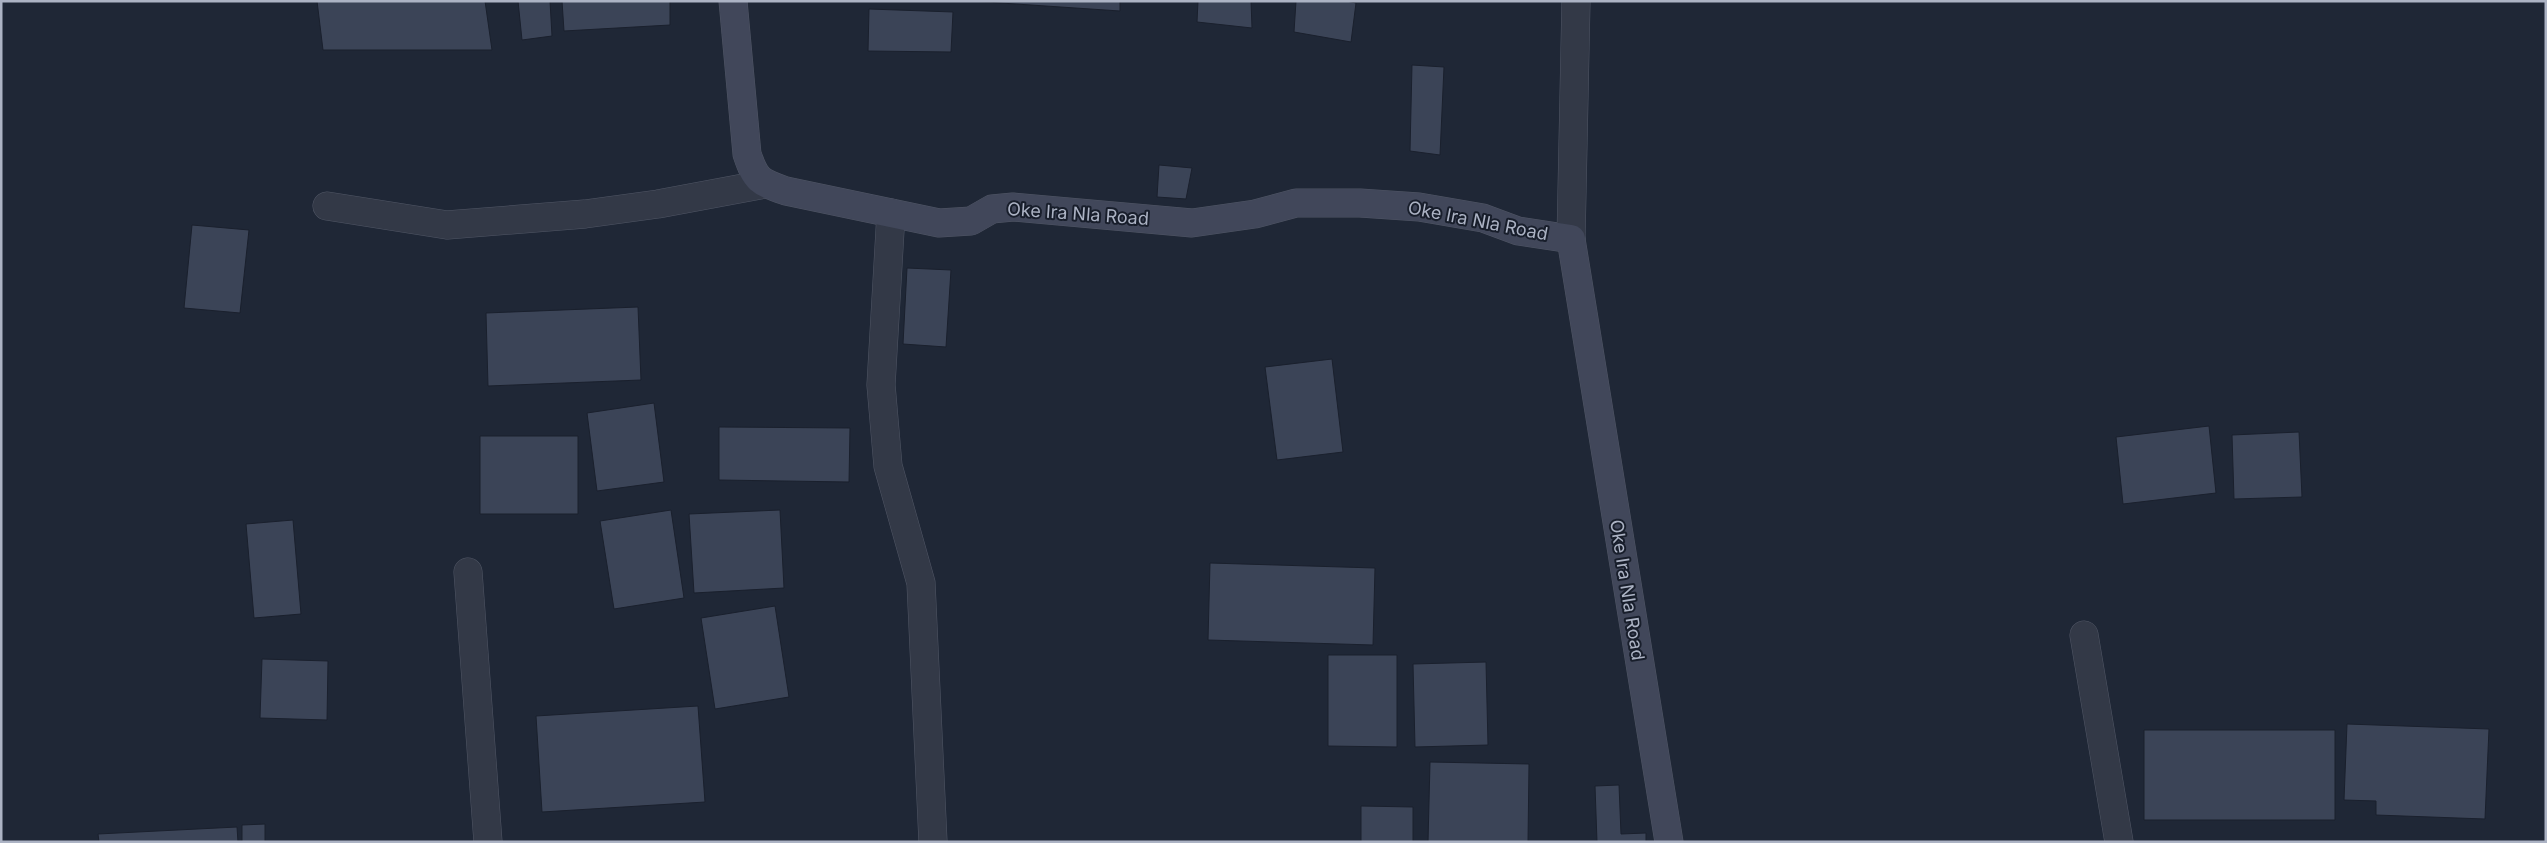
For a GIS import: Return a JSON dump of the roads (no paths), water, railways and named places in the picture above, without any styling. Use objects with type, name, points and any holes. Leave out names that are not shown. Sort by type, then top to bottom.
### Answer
[{"type":"street","points":[[733,1],[747,154],[753,174],[765,184]]},
{"type":"street","points":[[1571,239],[1576,1]]},
{"type":"street","points":[[327,206],[447,225],[585,214],[658,204],[765,184]]},
{"type":"street","name":"Oke Ira Nla Road","points":[[765,184],[786,191],[939,222],[971,220],[992,209],[1013,207],[1192,223],[1255,214],[1296,203],[1360,203],[1419,207],[1483,218],[1518,231],[1571,239],[1669,842]]},
{"type":"street","points":[[891,212],[880,385],[888,466],[921,582],[933,842]]},
{"type":"street","points":[[468,572],[488,842]]},
{"type":"street","points":[[2084,635],[2119,842]]}]
